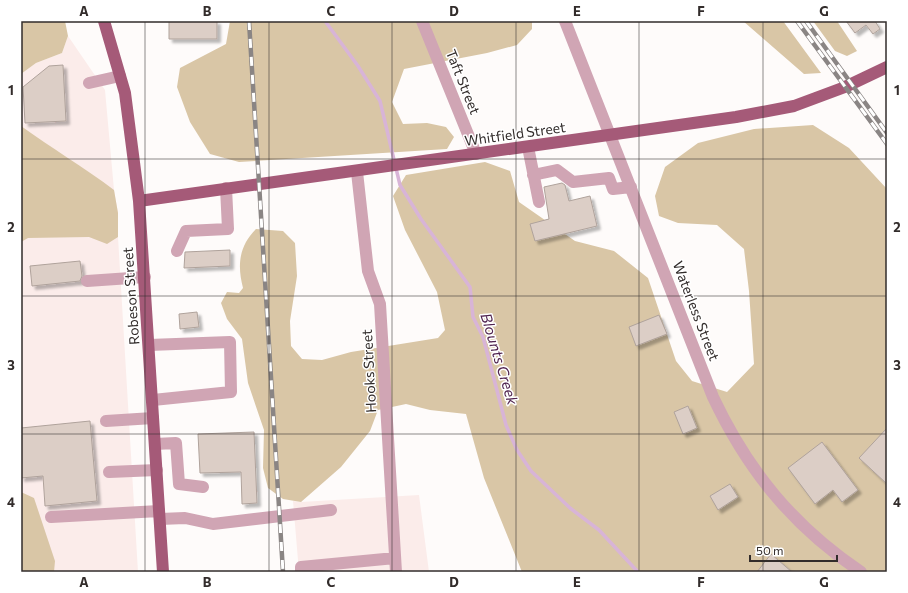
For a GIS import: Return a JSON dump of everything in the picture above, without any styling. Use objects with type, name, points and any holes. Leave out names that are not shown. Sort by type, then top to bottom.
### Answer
[{"type":"main road","name":"Robeson Street","points":[[104,21],[127,105],[139,201],[163,572]]},
{"type":"main road","name":"Whitfield Street","points":[[139,201],[226,188],[356,172],[736,117],[794,106],[845,87],[887,67]]},
{"type":"street","name":"Taft Street","points":[[422,21],[476,154]]},
{"type":"street","name":"Waterless Street","points":[[565,21],[713,397],[741,452],[773,495],[800,524],[821,543],[861,572]]},
{"type":"street","points":[[90,83],[120,76]]},
{"type":"street","points":[[528,147],[539,202]]},
{"type":"street","points":[[534,175],[557,170],[574,182],[609,178],[613,189],[631,187]]},
{"type":"street","name":"Hooks Street","points":[[356,172],[368,271],[380,304],[396,572]]},
{"type":"street","points":[[176,251],[186,231],[228,229],[226,188]]},
{"type":"street","points":[[87,281],[144,277]]},
{"type":"street","points":[[149,345],[230,342],[231,392],[153,400]]},
{"type":"street","points":[[106,421],[153,418]]},
{"type":"street","points":[[155,444],[176,443],[179,484],[203,487]]},
{"type":"street","points":[[108,472],[156,470]]},
{"type":"street","points":[[51,517],[159,515],[185,518],[213,524],[331,510]]},
{"type":"street","points":[[301,572],[301,567],[351,567],[395,558]]},
{"type":"shaded area","points":[[21,21],[65,21],[68,36],[62,53],[36,63],[21,74]]},
{"type":"shaded area","points":[[230,21],[532,21],[532,29],[517,45],[487,53],[404,69],[392,102],[403,124],[427,123],[446,127],[454,137],[447,149],[239,162],[210,154],[190,122],[177,87],[180,68],[226,44]]},
{"type":"shaded area","points":[[743,21],[783,21],[821,73],[804,74]]},
{"type":"shaded area","points":[[813,21],[837,21],[857,51],[847,56],[835,51]]},
{"type":"shaded area","points":[[68,36],[105,90],[114,190],[118,213],[118,237],[138,572],[21,572],[21,74],[36,63],[62,53]]},
{"type":"shaded area","points":[[813,125],[849,148],[887,189],[887,572],[522,572],[484,478],[466,414],[430,410],[406,404],[378,410],[370,431],[341,467],[301,502],[283,499],[268,488],[263,468],[264,430],[248,383],[242,339],[227,319],[221,303],[227,292],[239,293],[243,288],[240,271],[241,256],[246,242],[256,229],[283,231],[295,243],[297,276],[290,321],[291,346],[302,359],[322,360],[351,352],[438,338],[445,330],[437,292],[405,230],[393,196],[406,175],[485,162],[510,171],[519,202],[575,241],[614,251],[648,278],[676,361],[692,381],[727,392],[754,364],[749,291],[744,249],[717,225],[678,223],[659,216],[655,196],[665,167],[698,143],[754,129]]},
{"type":"shaded area","points":[[21,126],[114,190],[118,213],[118,237],[107,244],[89,237],[28,238],[21,242]]},
{"type":"shaded area","points":[[21,492],[34,498],[55,561],[54,572],[21,572]]},
{"type":"shaded area","points":[[419,495],[429,572],[299,572],[293,501],[301,502]]},
{"type":"building","points":[[169,21],[217,21],[217,39],[169,39]]},
{"type":"building","points":[[846,21],[875,21],[880,29],[873,34],[866,25],[855,33]]},
{"type":"building","points":[[63,65],[66,121],[25,123],[23,87],[49,66]]},
{"type":"building","points":[[562,183],[565,185],[569,201],[590,196],[597,226],[535,241],[530,224],[549,219],[544,187]]},
{"type":"building","points":[[230,250],[230,266],[184,268],[185,252]]},
{"type":"building","points":[[80,261],[82,276],[80,281],[32,286],[30,266]]},
{"type":"building","points":[[197,312],[199,327],[180,329],[179,314]]},
{"type":"building","points":[[659,315],[667,334],[636,346],[629,327]]},
{"type":"building","points":[[688,406],[697,428],[683,434],[674,412]]},
{"type":"building","points":[[90,421],[97,501],[45,506],[43,476],[21,478],[21,428]]},
{"type":"building","points":[[887,428],[887,484],[859,458]]},
{"type":"building","points":[[254,432],[257,503],[242,504],[241,472],[200,473],[198,434]]},
{"type":"building","points":[[822,442],[858,490],[842,502],[833,490],[815,504],[788,468]]},
{"type":"building","points":[[730,484],[738,497],[718,510],[710,496]]},
{"type":"building","points":[[771,554],[792,572],[757,572]]},
{"type":"waterway","name":"Blounts Creek","points":[[325,21],[358,66],[380,101],[400,185],[421,219],[470,287],[473,317],[483,337],[506,425],[517,450],[531,471],[570,508],[599,530],[638,572]]},
{"type":"railway","points":[[249,21],[283,572]]},
{"type":"railway","points":[[797,21],[887,144]]},
{"type":"railway","points":[[806,21],[887,133]]}]
